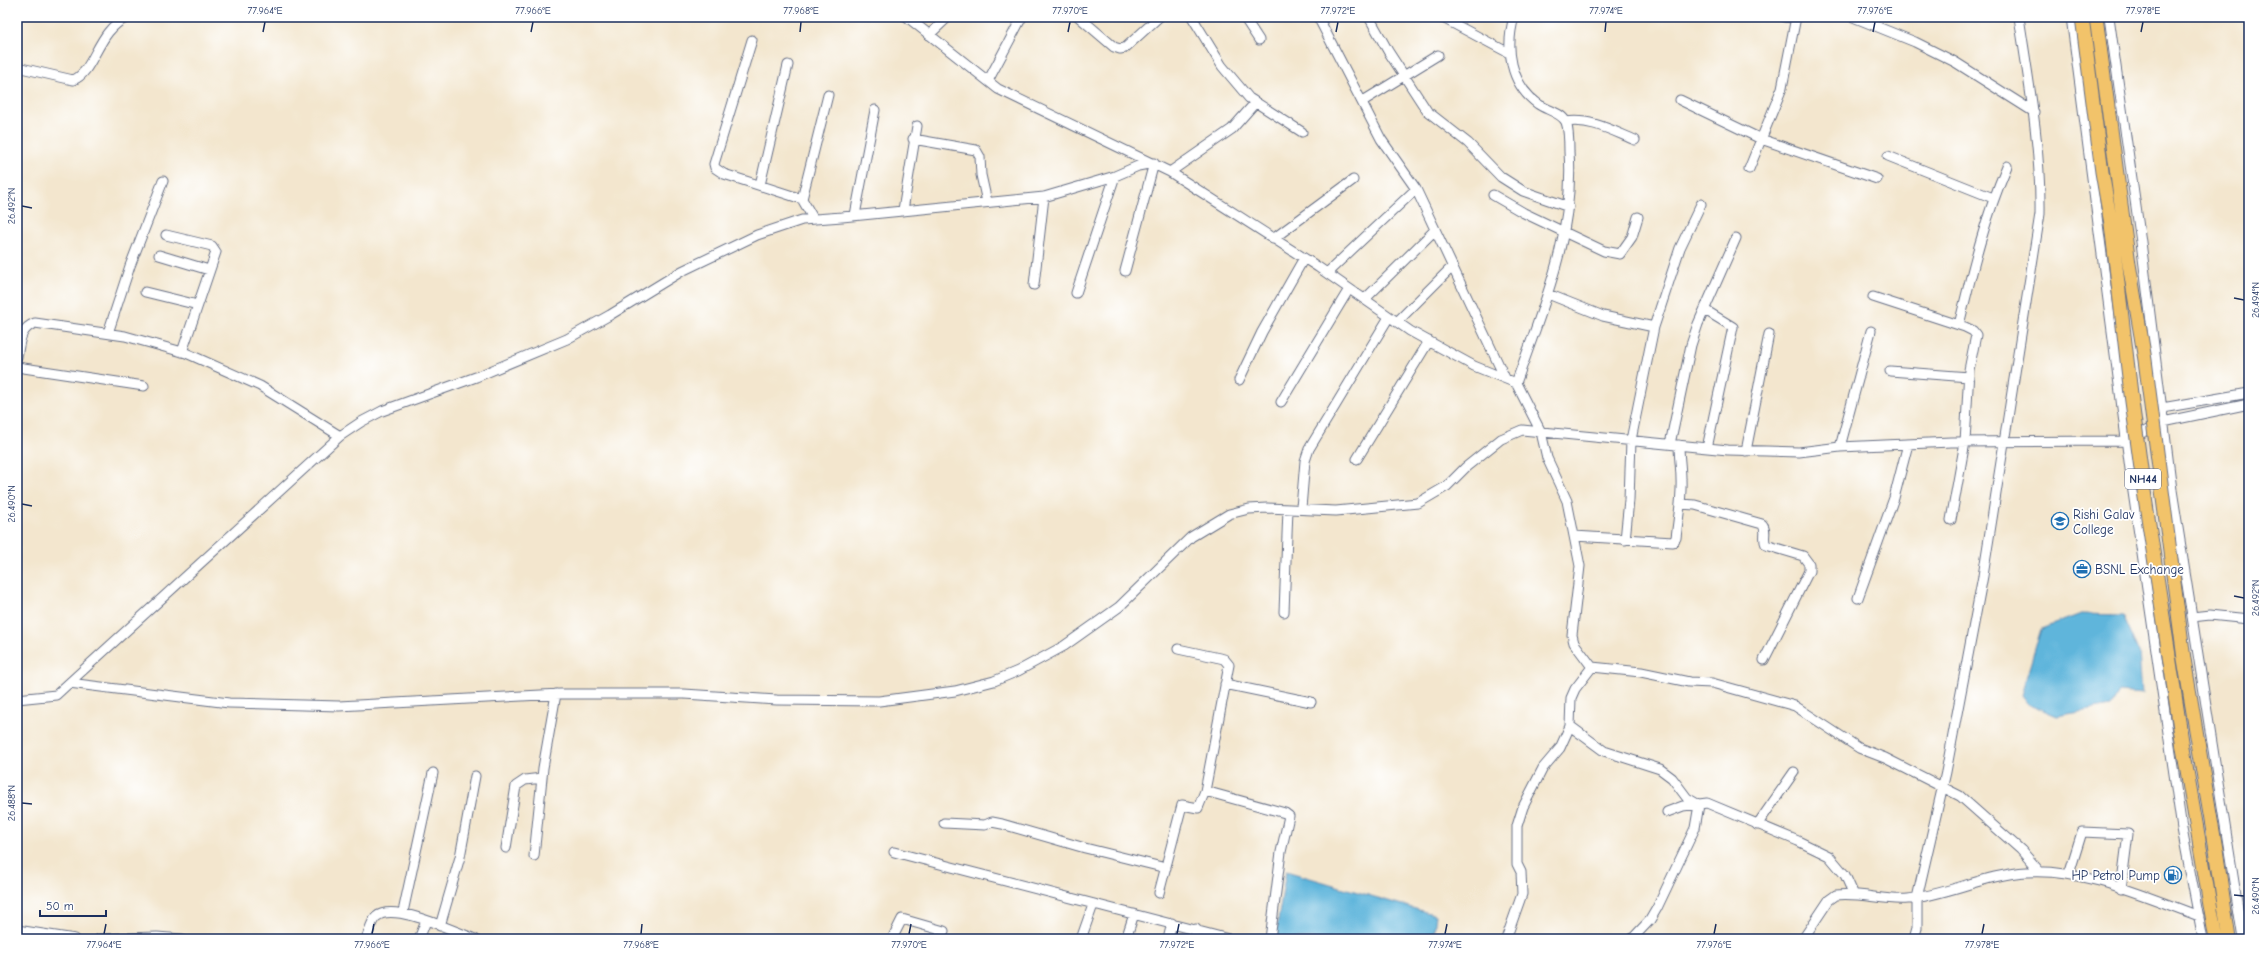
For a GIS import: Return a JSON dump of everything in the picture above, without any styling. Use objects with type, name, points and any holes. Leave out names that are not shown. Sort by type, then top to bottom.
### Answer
[{"type":"highway","name":"NH44","points":[[2082,17],[2102,172],[2111,224],[2144,491],[2181,733],[2216,939]]},
{"type":"highway","name":"NH44","points":[[2096,17],[2129,264],[2145,360],[2184,659],[2216,848],[2229,939]]},
{"type":"street","points":[[17,67],[73,80],[79,78],[83,76],[93,54],[115,23],[128,17]]},
{"type":"street","points":[[907,17],[998,89],[1170,172],[1327,273],[1393,319],[1429,341],[1474,366],[1516,383],[1541,432],[1547,458],[1567,501],[1580,566],[1572,635],[1574,642],[1592,667],[1640,672],[1689,682],[1712,683],[1774,698],[1795,706],[1859,748],[1885,758],[1943,786],[1960,796],[2030,860],[2040,872]]},
{"type":"street","points":[[929,35],[948,17]]},
{"type":"street","points":[[988,81],[1022,17]]},
{"type":"street","points":[[1079,17],[1114,47],[1120,50],[1125,48],[1159,17]]},
{"type":"street","points":[[1192,17],[1222,66],[1255,103],[1302,132]]},
{"type":"street","points":[[1244,17],[1258,40]]},
{"type":"street","points":[[1318,17],[1363,101],[1381,139],[1416,189],[1505,378]]},
{"type":"street","points":[[1370,17],[1388,51],[1427,111],[1468,143],[1501,177],[1523,191],[1569,207]]},
{"type":"street","points":[[1441,17],[1488,44],[1509,53]]},
{"type":"street","points":[[1514,17],[1510,37],[1509,53],[1512,67],[1521,86],[1538,104],[1558,114],[1566,122],[1570,166],[1569,207],[1564,231],[1548,294],[1516,383]]},
{"type":"street","points":[[1749,169],[1782,88],[1796,18],[1785,17]]},
{"type":"street","points":[[1853,17],[1915,42],[1955,62],[2034,112]]},
{"type":"street","points":[[1914,939],[1909,899],[1943,786],[1981,584],[2040,214],[2040,168],[2034,112],[2019,17]]},
{"type":"street","points":[[2071,17],[2127,441],[2181,821],[2203,939]]},
{"type":"street","points":[[2109,17],[2141,242],[2172,490],[2243,939]]},
{"type":"street","points":[[752,40],[714,164],[715,168],[724,174],[802,199],[813,218]]},
{"type":"street","points":[[1363,101],[1438,55]]},
{"type":"street","points":[[760,185],[788,65]]},
{"type":"street","points":[[802,199],[828,95]]},
{"type":"street","points":[[1680,100],[1761,139],[1877,179]]},
{"type":"street","points":[[1170,172],[1232,129],[1255,103]]},
{"type":"street","points":[[855,215],[875,110]]},
{"type":"street","points":[[1566,122],[1578,120],[1592,123],[1635,140]]},
{"type":"street","points":[[903,210],[913,139],[917,126]]},
{"type":"street","points":[[913,139],[976,150],[980,157],[981,175],[987,202]]},
{"type":"street","points":[[1888,156],[1993,198]]},
{"type":"street","points":[[17,698],[56,695],[340,436],[361,422],[382,411],[476,376],[567,339],[610,315],[682,271],[757,235],[813,218],[1044,197],[1115,176],[1138,166],[1154,163]]},
{"type":"street","points":[[1125,271],[1154,163]]},
{"type":"street","points":[[1959,325],[1975,258],[1993,198],[2007,166]]},
{"type":"street","points":[[1076,293],[1115,176]]},
{"type":"street","points":[[1273,239],[1353,180]]},
{"type":"street","points":[[108,333],[130,266],[163,181]]},
{"type":"street","points":[[1327,273],[1416,189]]},
{"type":"street","points":[[1493,195],[1524,213],[1604,251],[1620,254],[1632,237],[1638,217]]},
{"type":"street","points":[[1034,285],[1044,197]]},
{"type":"street","points":[[1625,540],[1629,500],[1631,440],[1654,328],[1680,248],[1701,204]]},
{"type":"street","points":[[1365,299],[1435,230]]},
{"type":"street","points":[[166,235],[212,246],[216,252],[182,352]]},
{"type":"street","points":[[1574,536],[1673,542],[1676,538],[1681,478],[1675,445],[1691,344],[1736,238]]},
{"type":"street","points":[[159,255],[210,270]]},
{"type":"street","points":[[1239,380],[1262,332],[1304,258]]},
{"type":"street","points":[[1301,508],[1305,462],[1309,448],[1393,319],[1452,267]]},
{"type":"street","points":[[1281,402],[1349,288]]},
{"type":"street","points":[[145,292],[198,305]]},
{"type":"street","points":[[1548,294],[1603,316],[1654,328]]},
{"type":"street","points":[[1873,297],[1973,330],[1976,335],[1969,377],[1965,442],[1951,520]]},
{"type":"street","points":[[1705,310],[1733,327],[1707,448]]},
{"type":"street","points":[[17,357],[24,330],[27,326],[35,324],[126,336],[182,352],[260,386],[340,436]]},
{"type":"street","points":[[1840,447],[1871,331]]},
{"type":"street","points":[[1746,451],[1770,334]]},
{"type":"street","points":[[1357,459],[1429,341]]},
{"type":"street","points":[[17,367],[144,386]]},
{"type":"street","points":[[1890,372],[1969,377]]},
{"type":"street","points":[[2162,408],[2249,393]]},
{"type":"street","points":[[69,683],[229,704],[339,706],[556,694],[646,693],[777,700],[879,701],[955,691],[994,681],[1018,671],[1064,646],[1101,621],[1148,581],[1182,544],[1229,514],[1249,509],[1301,508],[1336,511],[1418,503],[1447,486],[1466,466],[1501,439],[1522,430],[1707,448],[1746,451],[1799,452],[1840,447],[1965,442],[2127,441],[2164,422],[2249,404]]},
{"type":"street","points":[[1858,598],[1894,498],[1908,444]]},
{"type":"street","points":[[1680,504],[1694,504],[1762,524],[1766,530],[1764,541],[1766,545],[1803,556],[1807,561],[1808,577],[1764,660]]},
{"type":"street","points":[[1284,612],[1288,509]]},
{"type":"street","points":[[2192,617],[2210,615],[2249,619]]},
{"type":"street","points":[[1159,892],[1181,808],[1184,804],[1198,808],[1205,791],[1229,665],[1227,661],[1178,649]]},
{"type":"street","points":[[1506,939],[1522,894],[1521,872],[1517,864],[1517,826],[1530,791],[1543,768],[1560,748],[1570,726],[1573,694],[1592,667]]},
{"type":"street","points":[[1225,684],[1311,702]]},
{"type":"street","points":[[534,856],[542,778],[556,694]]},
{"type":"street","points":[[1570,726],[1604,751],[1660,769],[1672,778],[1687,798],[1699,805]]},
{"type":"street","points":[[1757,825],[1794,772]]},
{"type":"street","points":[[403,912],[433,773]]},
{"type":"street","points":[[440,926],[460,857],[475,776]]},
{"type":"street","points":[[506,848],[516,786],[525,780],[542,778]]},
{"type":"street","points":[[1205,791],[1273,808],[1289,816],[1281,852],[1270,939]]},
{"type":"street","points":[[1667,812],[1683,806],[1707,803],[1718,806],[1757,825],[1798,841],[1829,856],[1845,875],[1854,895]]},
{"type":"street","points":[[1632,939],[1650,920],[1696,828],[1699,805]]},
{"type":"street","points":[[944,823],[985,825],[992,822],[1002,824],[1085,848],[1166,868]]},
{"type":"street","points":[[2069,874],[2082,832],[2128,834],[2121,889]]},
{"type":"street","points":[[894,852],[1093,905],[1196,929],[1229,939]]},
{"type":"street","points":[[2026,872],[2030,860]]},
{"type":"street","points":[[1802,939],[1829,900],[1836,894],[1909,899],[1968,883],[2026,872],[2069,874],[2121,889],[2199,916]]},
{"type":"street","points":[[1081,939],[1093,905]]},
{"type":"street","points":[[2239,912],[2249,911]]},
{"type":"street","points":[[366,939],[376,917],[387,912],[403,912],[475,939]]},
{"type":"street","points":[[1126,939],[1134,914]]},
{"type":"street","points":[[892,939],[902,918],[944,931]]},
{"type":"street","points":[[419,939],[426,921]]},
{"type":"street","points":[[1168,939],[1172,923]]},
{"type":"street","points":[[1191,939],[1196,929]]},
{"type":"street","points":[[17,930],[27,936],[75,939]]},
{"type":"street","points":[[99,939],[145,937],[182,939]]},
{"type":"water","points":[[2081,614],[2122,615],[2139,653],[2142,694],[2119,692],[2111,706],[2057,716],[2027,703],[2021,695],[2041,629]]},
{"type":"water","points":[[1286,871],[1436,915],[1433,939],[1275,939]]},
{"type":"tunnel","points":[[2199,916],[2239,912]]},
{"type":"place","name":"Rishi Galav College","points":[[2060,521]]},
{"type":"place","name":"BSNL Exchange","points":[[2082,569]]},
{"type":"place","name":"HP Petrol Pump","points":[[2173,875]]}]
